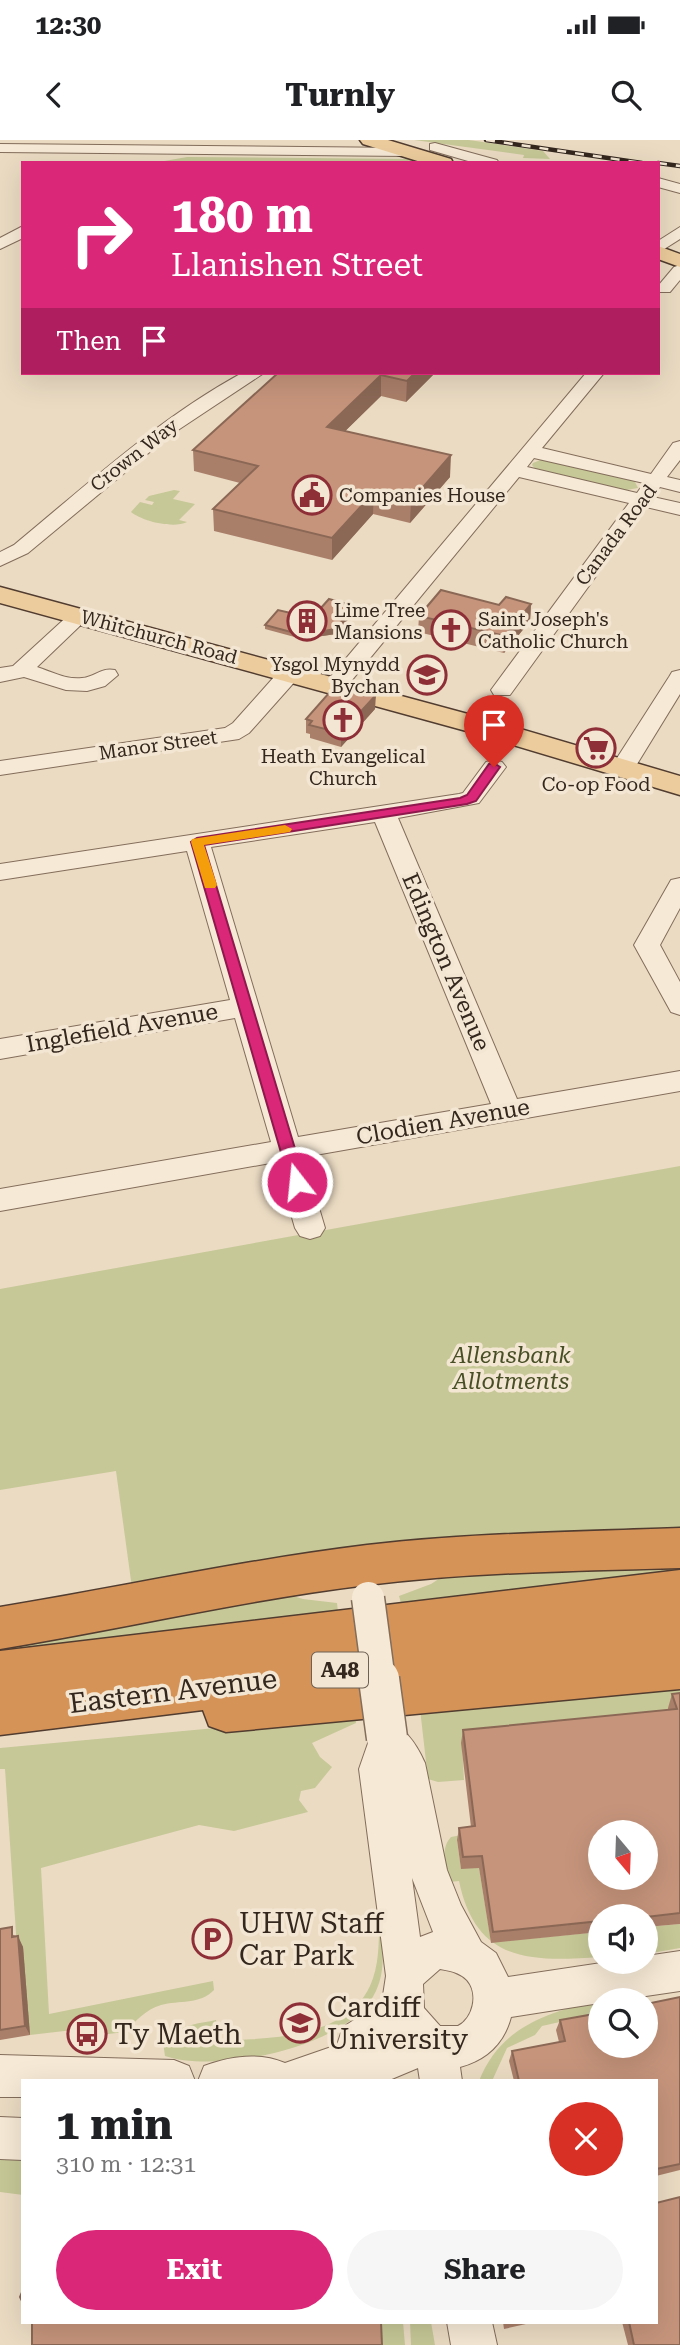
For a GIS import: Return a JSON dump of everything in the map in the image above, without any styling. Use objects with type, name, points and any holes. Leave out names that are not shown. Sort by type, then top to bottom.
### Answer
[{"type":"highway","points":[[0,1628],[81,1615],[172,1595],[366,1581],[411,1560],[680,1548]]},
{"type":"highway","name":"Eastern Avenue","points":[[0,1672],[680,1590]]},
{"type":"highway","name":"Eastern Avenue","points":[[0,1713],[680,1630]]},
{"type":"highway","points":[[0,1721],[45,1724],[85,1721],[680,1667]]},
{"type":"main road","points":[[368,140],[406,152],[452,158]]},
{"type":"main road","points":[[388,140],[452,158]]},
{"type":"main road","points":[[660,251],[680,261]]},
{"type":"main road","points":[[660,260],[680,269]]},
{"type":"main road","name":"Whitchurch Road","points":[[0,595],[289,673],[680,786]]},
{"type":"street","points":[[337,152],[359,148],[368,140]]},
{"type":"street","points":[[7,148],[406,152]]},
{"type":"street","points":[[140,161],[158,151]]},
{"type":"street","points":[[452,158],[476,161]]},
{"type":"street","points":[[660,183],[680,189]]},
{"type":"street","points":[[1,243],[21,231]]},
{"type":"street","points":[[660,248],[680,232]]},
{"type":"street","points":[[661,293],[680,269]]},
{"type":"street","name":"Crown Way","points":[[0,571],[21,549],[152,440],[200,405],[252,375]]},
{"type":"street","points":[[335,686],[593,375]]},
{"type":"street","name":"Canada Road","points":[[502,690],[680,447]]},
{"type":"street","points":[[530,451],[680,486]]},
{"type":"street","points":[[514,470],[680,509]]},
{"type":"street","name":"Crown Way","points":[[0,560],[21,549]]},
{"type":"street","points":[[23,670],[79,616]]},
{"type":"street","points":[[0,675],[23,670],[80,688],[96,684],[107,675]]},
{"type":"street","name":"Manor Street","points":[[0,768],[231,734],[241,728],[289,673]]},
{"type":"street","points":[[622,769],[680,677]]},
{"type":"street","points":[[0,872],[467,800],[494,767]]},
{"type":"street","name":"Edington Avenue","points":[[384,814],[508,1111]]},
{"type":"street","points":[[197,842],[310,1228]]},
{"type":"street","points":[[680,886],[647,945],[680,1006]]},
{"type":"street","name":"Inglefield Avenue","points":[[0,1049],[245,1007]]},
{"type":"street","name":"Clodien Avenue","points":[[0,1200],[680,1081]]},
{"type":"street","points":[[366,1581],[387,1738],[378,1769],[404,1993],[415,2033],[435,2057]]},
{"type":"street","points":[[387,1738],[406,1763],[428,1870],[446,1917],[466,1954]]},
{"type":"street","points":[[297,2079],[353,2060],[368,2068],[435,2057],[475,2039],[487,2028],[493,2012],[494,1999],[490,1979],[481,1965],[466,1954],[453,1949],[439,1949],[425,1954],[413,1963],[404,1993],[358,2042],[353,2060]]},
{"type":"street","points":[[494,1999],[680,1971]]},
{"type":"street","points":[[0,2076],[104,2079]]},
{"type":"street","points":[[242,2079],[272,2079]]},
{"type":"street","points":[[0,2138],[21,2139]]},
{"type":"street","points":[[470,2324],[474,2345]]},
{"type":"green space","points":[[414,140],[469,140],[543,151],[550,159],[523,158],[524,155]]},
{"type":"green space","points":[[187,157],[420,161],[164,161]]},
{"type":"green space","points":[[543,459],[634,480],[638,488],[621,491],[538,472],[532,465]]},
{"type":"green space","points":[[180,491],[173,499],[195,504],[179,520],[187,522],[174,525],[158,523],[131,512],[140,502],[152,505],[154,502],[145,500],[149,496]]},
{"type":"green space","name":"Allensbank Allotments","points":[[680,1166],[680,1532],[501,1535],[394,1542],[295,1555],[132,1588],[116,1471],[0,1490],[0,1289]]},
{"type":"green space","points":[[680,1560],[680,1572],[401,1603],[399,1596],[431,1584],[448,1573]]},
{"type":"green space","points":[[283,1593],[303,1599],[337,1603],[338,1612],[0,1653],[0,1638]]},
{"type":"green space","points":[[680,1686],[680,1706],[675,1732],[646,1725],[462,1743],[464,1780],[438,1782],[428,1779],[420,1709]]},
{"type":"green space","points":[[355,1715],[356,1723],[312,1743],[320,1757],[332,1767],[315,1788],[301,1791],[299,1800],[308,1812],[234,1831],[199,1825],[41,1868],[49,2014],[213,1981],[214,1990],[196,2000],[156,2007],[141,2016],[125,2032],[100,2035],[99,2027],[30,2035],[17,1948],[5,1769],[0,1769],[0,1748]]},
{"type":"green space","points":[[472,1833],[457,1841],[461,1868],[479,1868],[491,1940],[478,1928],[467,1908],[459,1881],[450,1882],[446,1865],[445,1847],[451,1837]]},
{"type":"green space","points":[[379,1922],[383,1957],[379,1983],[362,2011],[340,2027],[312,2041],[248,2058],[188,2061],[165,2056],[163,2042],[168,2036],[194,2024],[216,2020],[220,2041],[261,2039],[304,2032],[343,2017],[358,2003],[370,1986],[378,1955]]},
{"type":"green space","points":[[680,1924],[680,1948],[658,1952],[658,1926]]},
{"type":"green space","points":[[588,1933],[588,1957],[550,1959],[509,1951],[492,1942]]},
{"type":"green space","points":[[588,2003],[588,2016],[542,2026],[535,2035],[507,2048],[493,2079],[480,2079],[488,2062],[500,2047],[513,2035],[544,2017]]},
{"type":"green space","points":[[0,2151],[21,2152],[21,2195],[0,2192]]},
{"type":"green space","points":[[380,2324],[403,2324],[405,2345],[382,2345]]},
{"type":"green space","points":[[410,2324],[431,2324],[435,2345],[411,2345]]},
{"type":"building","points":[[276,375],[381,375],[327,427],[451,455],[411,501],[374,492],[332,538],[213,509],[258,466],[193,450]]},
{"type":"building","points":[[381,375],[413,375],[407,381]]},
{"type":"building","points":[[441,590],[499,605],[506,597],[531,604],[505,636],[419,616]]},
{"type":"building","name":"Lime Tree Mansions","points":[[329,599],[355,606],[335,629],[302,635],[265,625],[278,610],[295,614],[320,609]]},
{"type":"building","points":[[336,685],[376,695],[341,733],[309,725],[312,721],[306,719]]},
{"type":"building","points":[[680,1693],[680,1913],[658,1916],[658,1904],[588,1904],[588,1922],[493,1932],[482,1856],[463,1857],[459,1828],[475,1826],[463,1730],[677,1709],[672,1694]]},
{"type":"building","points":[[12,1927],[12,1937],[18,1936],[25,2026],[0,2030],[0,1929]]},
{"type":"building","points":[[680,1997],[680,2164],[658,2169],[658,2079],[519,2079],[512,2051],[565,2041],[560,2020],[588,2015],[588,2058],[658,2058],[658,2002]]},
{"type":"building","points":[[680,2197],[680,2345],[634,2345],[629,2324],[658,2324],[658,2202]]},
{"type":"building","points":[[32,2324],[381,2324],[382,2345],[32,2345]]},
{"type":"railway","points":[[486,140],[628,161]]},
{"type":"railway","points":[[660,163],[680,166]]},
{"type":"slow traffic","points":[[210,885],[197,842],[285,829]]},
{"type":"place","name":"Companies House","points":[[312,495]]},
{"type":"place","name":"Lime Tree Mansions","points":[[307,621]]},
{"type":"place","name":"Saint Joseph's Catholic Church","points":[[451,630]]},
{"type":"place","name":"Ysgol Mynydd Bychan","points":[[427,675]]},
{"type":"place","name":"Heath Evangelical Church","points":[[343,720]]},
{"type":"place","name":"Co-op Food","points":[[596,748]]},
{"type":"place","name":"UHW Staff Car Park","points":[[212,1939]]},
{"type":"place","name":"Cardiff University","points":[[300,2023]]},
{"type":"place","name":"Ty Maeth","points":[[87,2034]]},
{"type":"route","points":[[297,1182],[197,842],[463,801],[471,798],[494,767]]}]
